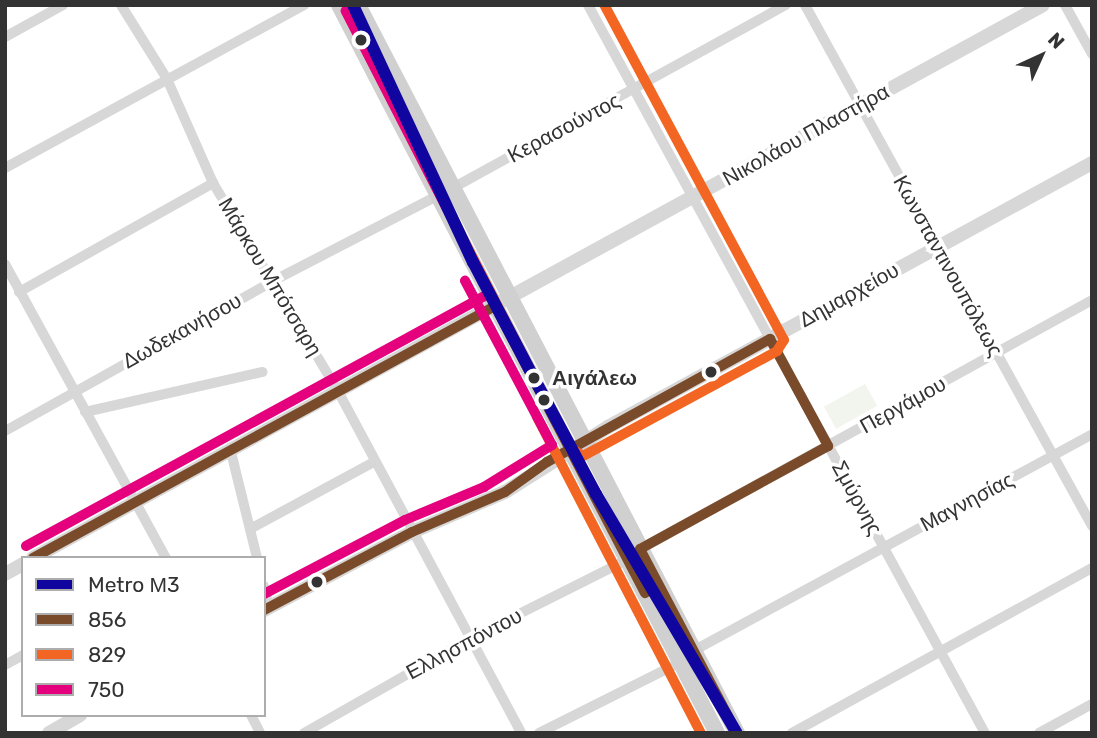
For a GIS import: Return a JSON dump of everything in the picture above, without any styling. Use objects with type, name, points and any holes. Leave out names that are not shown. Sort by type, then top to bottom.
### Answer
[{"type":"main road","points":[[339,5],[435,197],[502,303]]},
{"type":"main road","points":[[358,5],[451,188],[502,303],[576,446],[687,656],[737,733]]},
{"type":"main road","points":[[687,656],[717,733]]},
{"type":"street","points":[[5,37],[63,5]]},
{"type":"street","name":"Μάρκου Μπότσαρη","points":[[121,5],[167,79],[214,183],[339,393],[521,733]]},
{"type":"street","points":[[5,168],[304,5]]},
{"type":"street","name":"Σμύρνης","points":[[588,5],[985,733]]},
{"type":"street","name":"Κερασούντος","points":[[451,188],[633,91],[786,5]]},
{"type":"street","name":"Κωνσταντινουπόλεως","points":[[805,5],[1092,526]]},
{"type":"street","name":"Νικολάου Πλαστήρα","points":[[37,556],[339,393],[1043,5]]},
{"type":"street","points":[[1065,5],[1092,54]]},
{"type":"street","name":"Δημαρχείου","points":[[267,609],[412,532],[490,500],[576,446],[1092,163]]},
{"type":"street","points":[[19,292],[214,183]]},
{"type":"street","name":"Δωδεκανήσου","points":[[5,430],[273,281],[435,197]]},
{"type":"street","points":[[5,264],[165,556]]},
{"type":"street","name":"Περγάμου","points":[[633,554],[1092,300]]},
{"type":"street","points":[[85,412],[263,372]]},
{"type":"street","name":"Μαγνησίας","points":[[539,733],[687,656],[1092,434]]},
{"type":"street","points":[[230,452],[257,556]]},
{"type":"street","points":[[250,529],[374,461]]},
{"type":"street","name":"Ελλησπόντου","points":[[304,733],[471,638],[633,554]]},
{"type":"street","points":[[5,574],[21,565]]},
{"type":"street","points":[[792,733],[1092,568]]},
{"type":"street","points":[[5,665],[21,656]]},
{"type":"street","points":[[1039,733],[1092,704]]},
{"type":"street","points":[[49,733],[77,717]]},
{"type":"street","points":[[252,717],[260,733]]},
{"type":"shaded area","points":[[865,384],[877,406],[836,429],[824,407]]},
{"type":"metro line","name":"Μ3","points":[[353,5],[473,262],[534,378],[596,494],[737,733]]},
{"type":"transit line","name":"829","points":[[346,11],[571,448],[583,456],[777,351],[784,340],[604,5]]},
{"type":"transit line","name":"750","points":[[26,546],[490,293],[346,11]]},
{"type":"transit line","name":"750","points":[[266,593],[405,520],[484,487],[552,445],[465,281]]},
{"type":"transit line","name":"856","points":[[37,556],[495,306],[645,593]]},
{"type":"transit line","name":"856","points":[[266,609],[412,532],[505,492],[547,462],[770,339],[828,446],[640,549],[737,733]]},
{"type":"transit line","name":"829","points":[[537,417],[701,733]]},
{"type":"place","name":"Αιγάλεω","points":[[534,378]]}]
